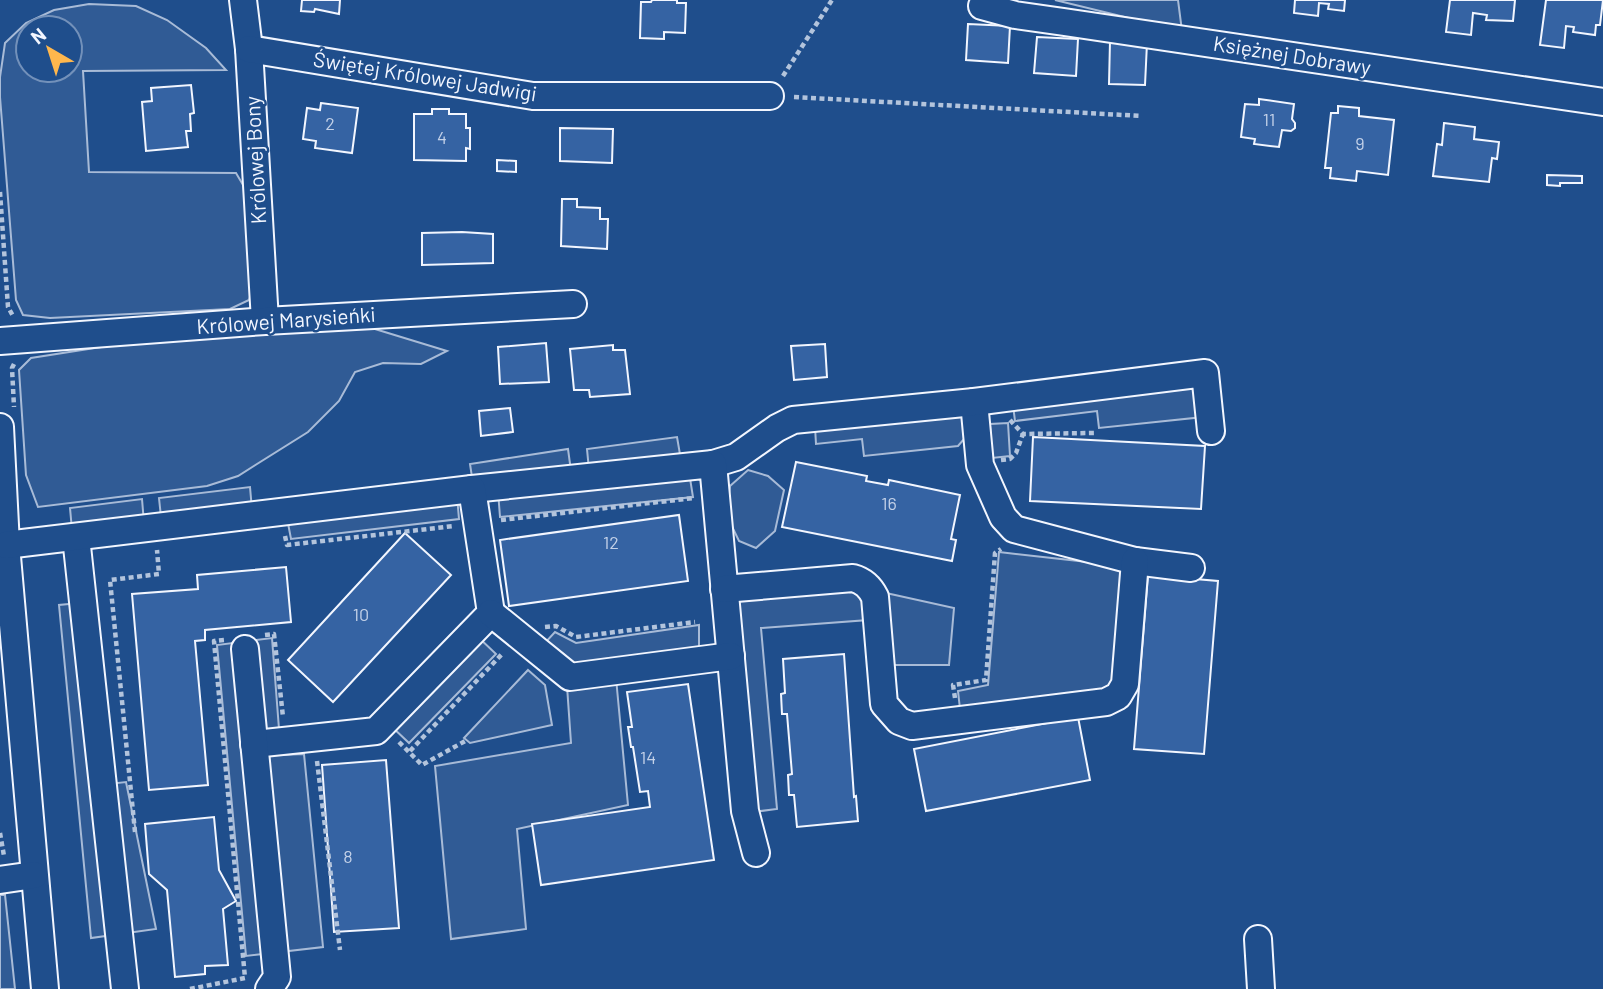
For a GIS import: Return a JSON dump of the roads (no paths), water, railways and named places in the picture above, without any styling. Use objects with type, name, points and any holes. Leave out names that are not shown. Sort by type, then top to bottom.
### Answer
[{"type":"street","name":"Królowej Bony","points":[[243,0],[249,50],[265,321]]},
{"type":"street","name":"Księżnej Dobrawy","points":[[982,6],[1015,15],[1603,102]]},
{"type":"street","name":"Świętej Królowej Jadwigi","points":[[249,50],[533,96],[770,96]]},
{"type":"street","name":"Królowej Marysieńki","points":[[0,341],[265,321],[573,304]]},
{"type":"street","points":[[6,545],[472,489],[713,464],[736,457],[776,428],[793,420],[1205,373],[1212,431]]},
{"type":"street","points":[[986,400],[980,465],[1008,523],[1014,529],[1135,561],[1191,568]]},
{"type":"street","points":[[0,427],[6,545],[45,989]]},
{"type":"street","points":[[713,464],[744,811],[756,852]]},
{"type":"street","points":[[472,489],[491,613],[570,677],[731,656]]},
{"type":"street","points":[[76,537],[125,989]]},
{"type":"street","points":[[724,589],[853,578],[862,581],[875,597],[884,704],[899,721],[912,726],[1106,702],[1118,696],[1125,684],[1135,561]]},
{"type":"street","points":[[254,744],[376,731],[491,613]]},
{"type":"street","points":[[245,649],[277,977],[269,989]]},
{"type":"street","points":[[0,880],[34,875]]},
{"type":"street","points":[[1258,939],[1261,989]]}]
